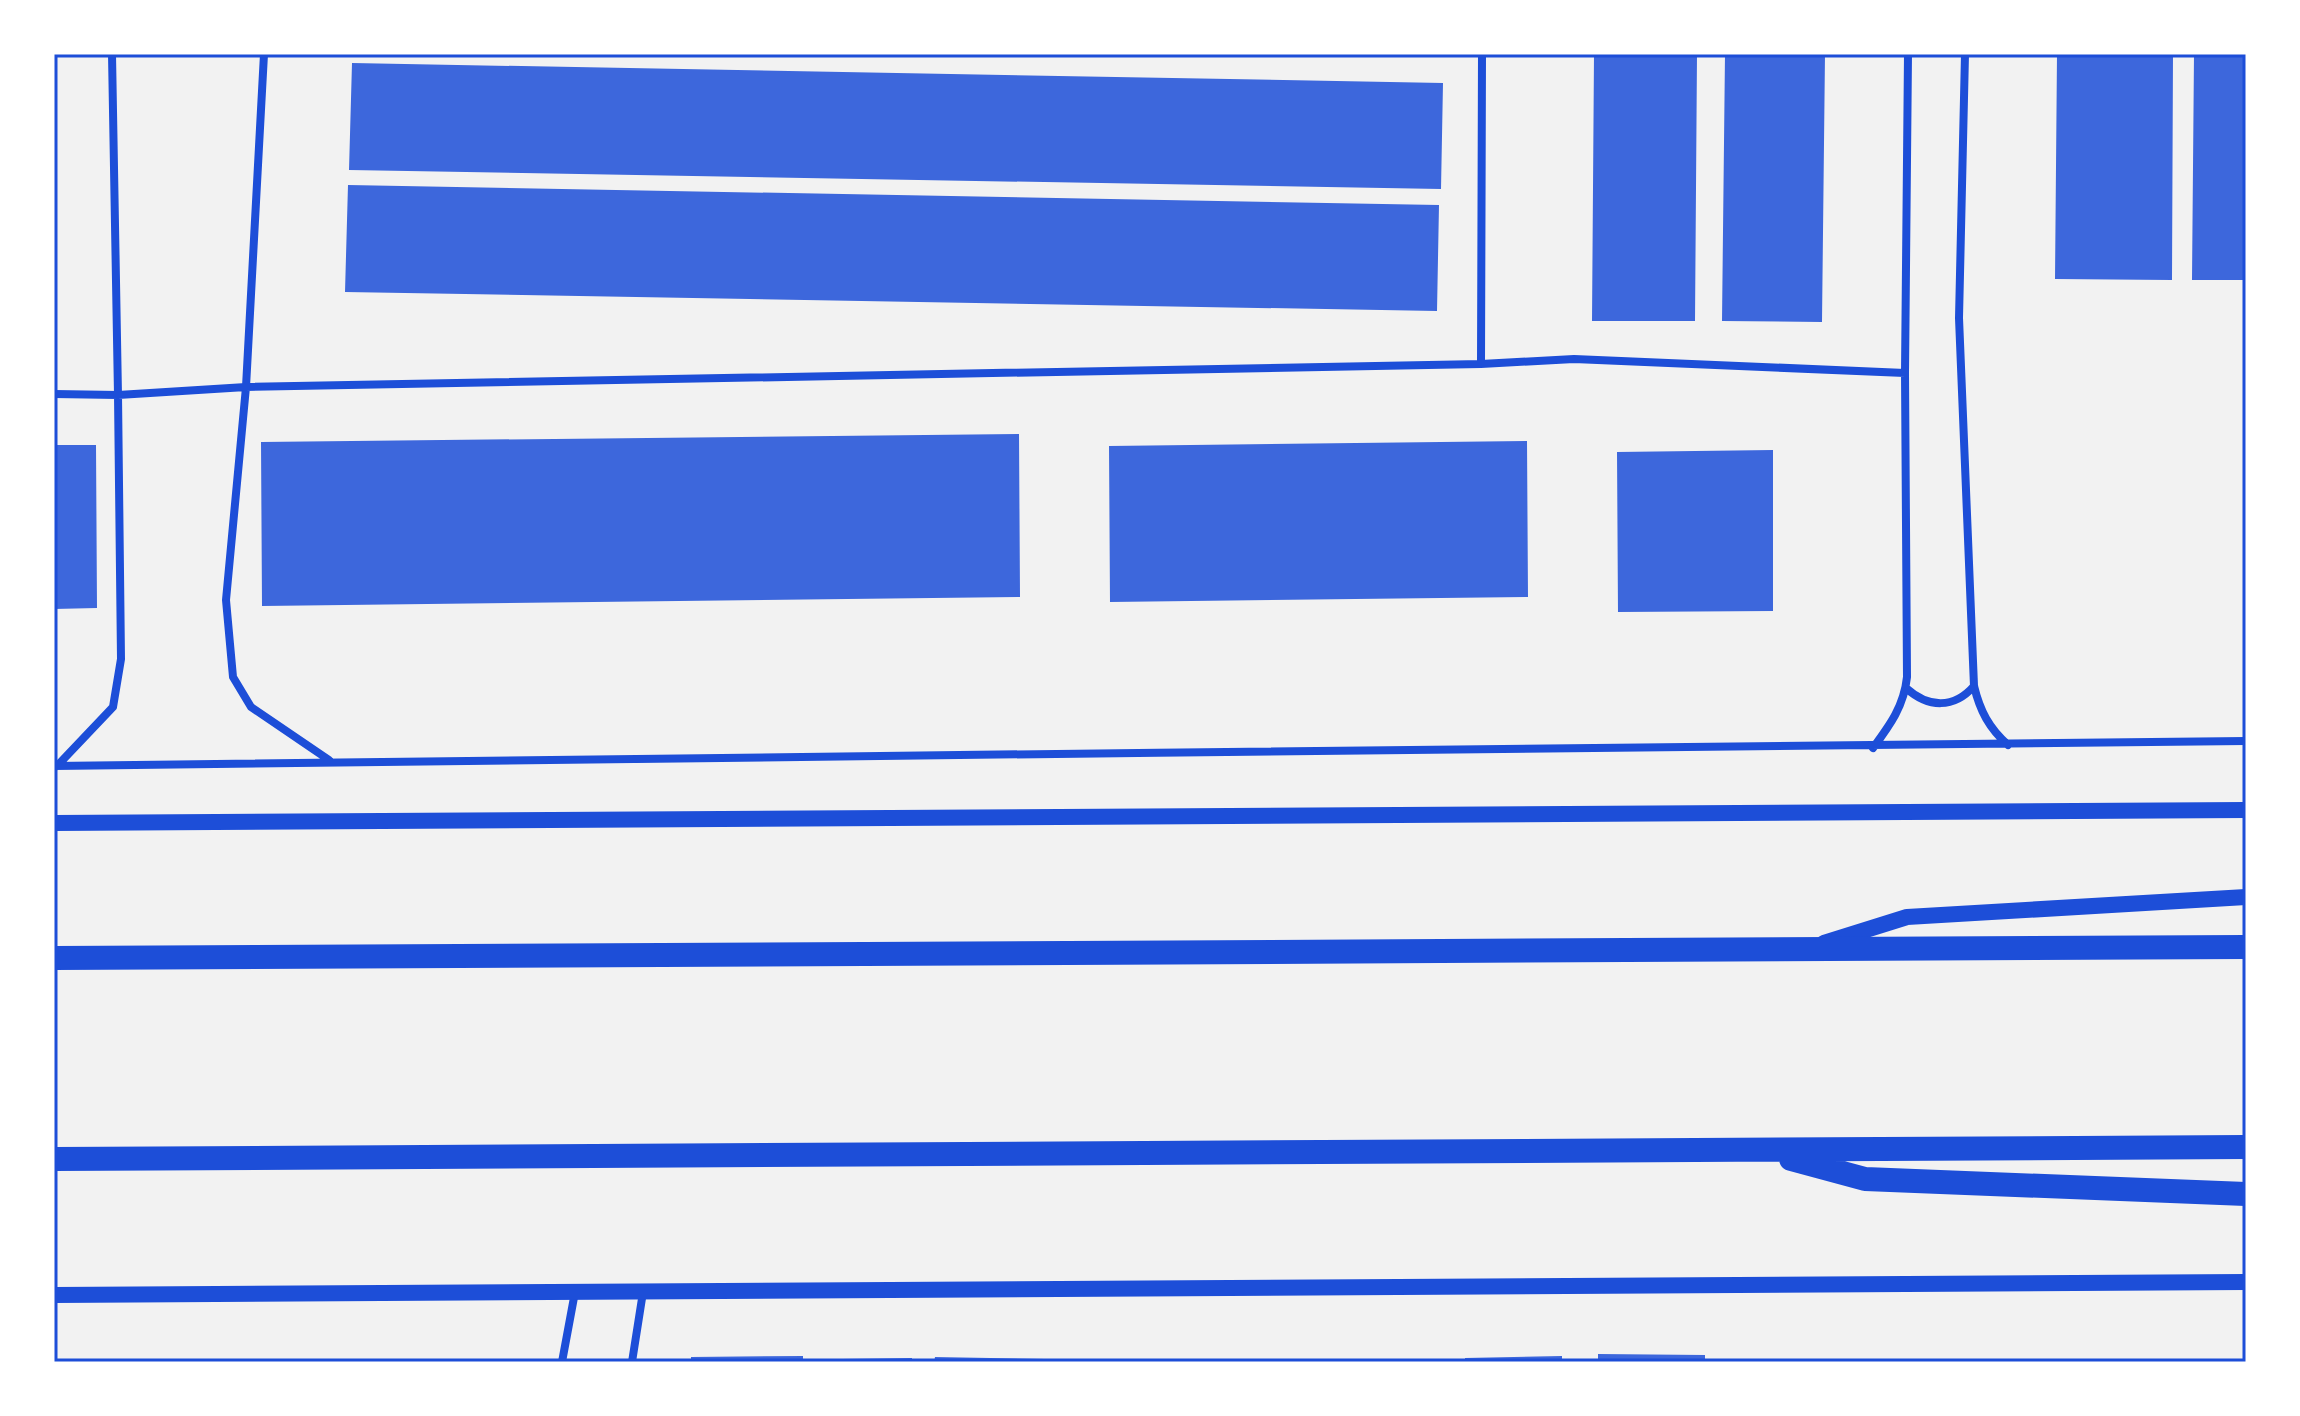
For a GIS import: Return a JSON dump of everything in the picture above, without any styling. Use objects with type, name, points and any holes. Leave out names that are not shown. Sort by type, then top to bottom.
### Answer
[{"type":"highway","points":[[54,958],[2246,947]]},
{"type":"highway","points":[[54,1159],[2246,1147]]},
{"type":"highway","points":[[1762,1151],[1865,1179],[2246,1194]]},
{"type":"main road","points":[[54,823],[2246,810]]},
{"type":"main road","points":[[1803,950],[1907,917],[2246,897]]},
{"type":"main road","points":[[54,1295],[2246,1282]]},
{"type":"street","points":[[55,766],[113,707],[121,659],[112,54]]},
{"type":"street","points":[[264,54],[246,387],[226,600],[233,677],[251,707],[329,760]]},
{"type":"street","points":[[1481,364],[1482,54]]},
{"type":"street","points":[[1873,748],[1893,722],[1906,688],[1908,54]]},
{"type":"street","points":[[1965,54],[1959,318],[1974,686],[1984,718],[2009,745]]},
{"type":"street","points":[[54,394],[118,395],[246,387],[1481,364],[1574,359],[1905,373]]},
{"type":"street","points":[[1906,688],[1922,700],[1940,704],[1960,699],[1974,686]]},
{"type":"street","points":[[55,766],[329,760],[1873,748],[2246,741]]},
{"type":"street","points":[[562,1362],[575,1292]]},
{"type":"street","points":[[632,1362],[643,1292]]},
{"type":"building","points":[[1594,54],[1697,54],[1695,321],[1592,321]]},
{"type":"building","points":[[1725,54],[1825,54],[1822,322],[1722,321]]},
{"type":"building","points":[[2057,54],[2173,54],[2172,280],[2055,279]]},
{"type":"building","points":[[2194,54],[2246,54],[2246,280],[2192,280]]},
{"type":"building","points":[[352,63],[1443,83],[1441,189],[349,170]]},
{"type":"building","points":[[348,185],[1439,205],[1437,311],[345,292]]},
{"type":"building","points":[[1019,434],[1020,597],[262,606],[261,442]]},
{"type":"building","points":[[1527,441],[1528,597],[1110,602],[1109,446]]},
{"type":"building","points":[[54,445],[96,445],[97,608],[54,609]]},
{"type":"building","points":[[1773,450],[1773,611],[1618,612],[1617,452]]},
{"type":"building","points":[[1598,1354],[1705,1355],[1705,1362],[1598,1362]]},
{"type":"building","points":[[803,1356],[803,1362],[691,1362],[691,1357]]},
{"type":"building","points":[[1562,1356],[1562,1362],[1465,1362],[1465,1358]]},
{"type":"building","points":[[935,1357],[1045,1359],[1045,1362],[934,1362]]},
{"type":"building","points":[[912,1358],[912,1362],[842,1362],[842,1359]]}]
